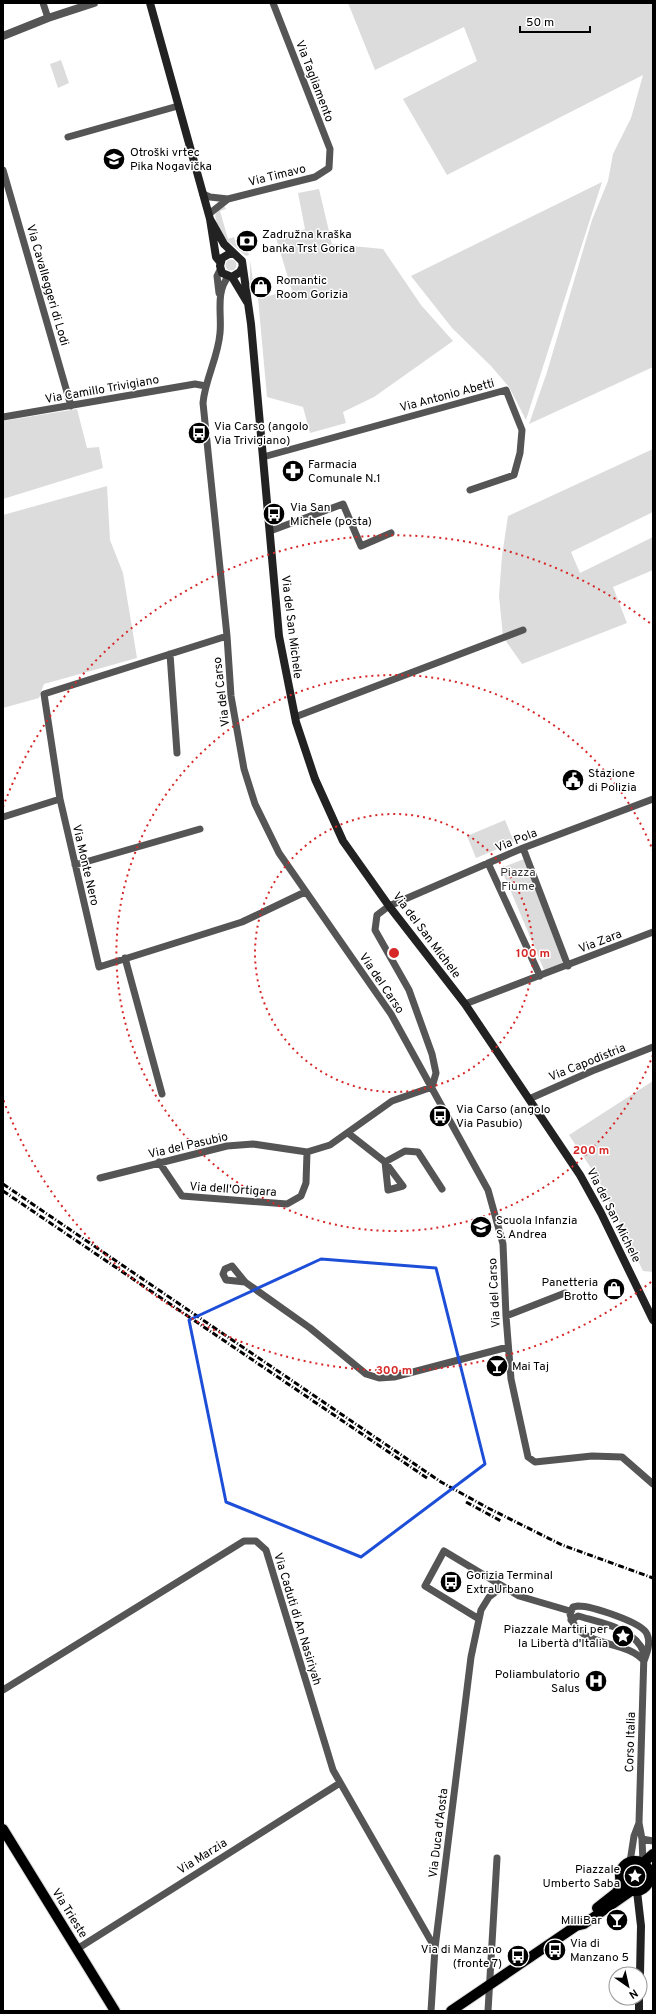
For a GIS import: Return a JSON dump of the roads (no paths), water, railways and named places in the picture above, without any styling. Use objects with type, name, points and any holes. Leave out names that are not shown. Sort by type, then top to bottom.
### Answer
[{"type":"main road","name":"Via del San Michele","points":[[150,3],[210,216],[221,240],[233,254],[240,257],[251,324],[279,636],[294,717],[314,780],[343,841],[389,906],[465,1004],[580,1175],[601,1214],[653,1320]]},
{"type":"main road","name":"Via del San Michele","points":[[210,216],[216,257],[220,266],[231,276],[248,304]]},
{"type":"main road","points":[[220,266],[225,256],[233,254]]},
{"type":"main road","points":[[231,276],[240,272],[242,268]]},
{"type":"main road","name":"Via Trieste","points":[[3,1829],[115,2011]]},
{"type":"main road","points":[[634,1891],[622,1885],[620,1871],[624,1865],[630,1862],[643,1863],[653,1854]]},
{"type":"main road","points":[[576,1926],[584,1924],[634,1891],[647,1886],[652,1875],[643,1863]]},
{"type":"main road","points":[[451,2011],[576,1926],[581,1919],[616,1893],[622,1885]]},
{"type":"main road","points":[[634,1891],[641,1926],[640,1966]]},
{"type":"street","points":[[43,3],[48,18]]},
{"type":"street","points":[[3,36],[48,18],[94,3]]},
{"type":"street","name":"Via Tagliamento","points":[[273,3],[330,149],[329,168]]},
{"type":"street","points":[[68,137],[178,106]]},
{"type":"street","name":"Via Timavo","points":[[203,194],[210,197],[228,199],[315,177],[329,168]]},
{"type":"street","name":"Via Cavalleggeri di Lodi","points":[[3,170],[71,406]]},
{"type":"street","name":"Via Timavo","points":[[210,216],[228,199]]},
{"type":"street","name":"Via del Carso","points":[[220,266],[217,276],[220,298],[220,333],[218,348],[206,386],[203,403],[227,636],[231,696],[244,769],[255,804],[278,853],[391,1014],[488,1190],[503,1244],[511,1379],[530,1460],[535,1462],[592,1456],[622,1457],[653,1484]]},
{"type":"street","name":"Via del Carso","points":[[220,298],[223,284],[231,276]]},
{"type":"street","name":"Via Camillo Trivigiano","points":[[3,417],[195,384],[206,386]]},
{"type":"street","name":"Via Antonio Abetti","points":[[263,457],[506,390],[522,430],[520,453],[514,475],[470,490]]},
{"type":"street","points":[[270,531],[343,504],[361,546],[392,533]]},
{"type":"street","points":[[294,717],[523,630]]},
{"type":"street","name":"Via del Carso","points":[[60,799],[44,694],[227,636]]},
{"type":"street","points":[[170,654],[177,753]]},
{"type":"street","points":[[3,817],[60,799]]},
{"type":"street","name":"Via Monte Nero","points":[[60,799],[99,967],[242,922],[305,892]]},
{"type":"street","name":"Via Pola","points":[[389,906],[523,848],[653,799]]},
{"type":"street","points":[[75,865],[200,829]]},
{"type":"street","points":[[523,848],[568,966]]},
{"type":"street","points":[[488,863],[540,976]]},
{"type":"street","points":[[389,906],[377,915],[375,930],[409,990],[432,1054],[436,1073],[432,1087]]},
{"type":"street","name":"Via Zara","points":[[465,1004],[568,966],[653,932]]},
{"type":"street","points":[[125,958],[162,1094]]},
{"type":"street","name":"Via Capodistria","points":[[529,1099],[586,1073],[653,1046]]},
{"type":"street","name":"Via del Pasubio","points":[[100,1178],[227,1146],[253,1144],[307,1152],[330,1145],[392,1101],[432,1087]]},
{"type":"street","points":[[348,1133],[385,1162],[406,1151],[418,1152],[442,1189]]},
{"type":"street","name":"Via dell'Ortigara","points":[[159,1162],[182,1196],[287,1204],[301,1196],[306,1183],[307,1152]]},
{"type":"street","points":[[244,1282],[310,1328],[366,1374],[379,1378],[394,1378],[508,1347]]},
{"type":"street","points":[[506,1314],[565,1293]]},
{"type":"street","name":"Via Caduti di An Nasiriyah","points":[[3,1690],[244,1541],[256,1540],[266,1550],[328,1757],[340,1783],[435,1948]]},
{"type":"street","points":[[479,1619],[425,1586],[444,1551],[519,1596],[570,1611]]},
{"type":"street","name":"Via Duca d'Aosta","points":[[431,2011],[435,1948],[471,1657],[481,1610],[489,1597],[502,1587]]},
{"type":"street","points":[[570,1611],[573,1607],[583,1606],[639,1625],[644,1629],[648,1640],[644,1661]]},
{"type":"street","points":[[570,1611],[571,1620],[584,1635],[631,1652],[644,1661]]},
{"type":"street","points":[[571,1620],[578,1616],[629,1634],[639,1643],[644,1653],[644,1661]]},
{"type":"street","name":"Corso Italia","points":[[643,1863],[642,1839],[639,1823],[644,1661]]},
{"type":"street","name":"Via Marzia","points":[[76,1949],[340,1783]]},
{"type":"street","name":"Corso Italia","points":[[630,1862],[634,1836],[639,1823]]},
{"type":"street","points":[[642,1839],[653,1841]]},
{"type":"street","points":[[488,2011],[488,1987],[497,1858]]},
{"type":"railway","points":[[3,1184],[441,1482],[488,1508],[562,1545],[653,1578]]},
{"type":"railway","points":[[3,1191],[427,1478]]},
{"type":"railway","points":[[466,1502],[501,1521]]},
{"type":"place","name":"Otroški vrtec Pika Nogavička","points":[[114,159]]},
{"type":"place","name":"Zadružna kraška banka Trst Gorica","points":[[247,241]]},
{"type":"place","name":"Romantic Room Gorizia","points":[[261,287]]},
{"type":"place","name":"Via Carso (angolo Via Trivigiano)","points":[[199,433]]},
{"type":"place","name":"Farmacia Comunale N.1","points":[[293,471]]},
{"type":"place","name":"Via San Michele (posta)","points":[[274,514]]},
{"type":"place","name":"Stazione di Polizia","points":[[573,780]]},
{"type":"place","name":"Via Carso (angolo Via Pasubio)","points":[[440,1116]]},
{"type":"place","name":"Scuola Infanzia S. Andrea","points":[[481,1227]]},
{"type":"place","name":"Panetteria Brotto","points":[[614,1289]]},
{"type":"place","name":"Mai Taj","points":[[497,1366]]},
{"type":"place","name":"Gorizia Terminal ExtraUrbano","points":[[451,1582]]},
{"type":"place","name":"Piazzale Martiri per la Libertà d'Italia","points":[[623,1636]]},
{"type":"place","name":"Poliambulatorio Salus","points":[[596,1681]]},
{"type":"place","name":"Piazzale Umberto Saba","points":[[635,1876]]},
{"type":"place","name":"MilliBar","points":[[617,1920]]},
{"type":"place","name":"Via di Manzano 5","points":[[555,1950]]},
{"type":"place","name":"Via di Manzano (fronte 7)","points":[[518,1956]]},
{"type":"park label","name":"Piazza Fiume","points":[[518,879]]}]
